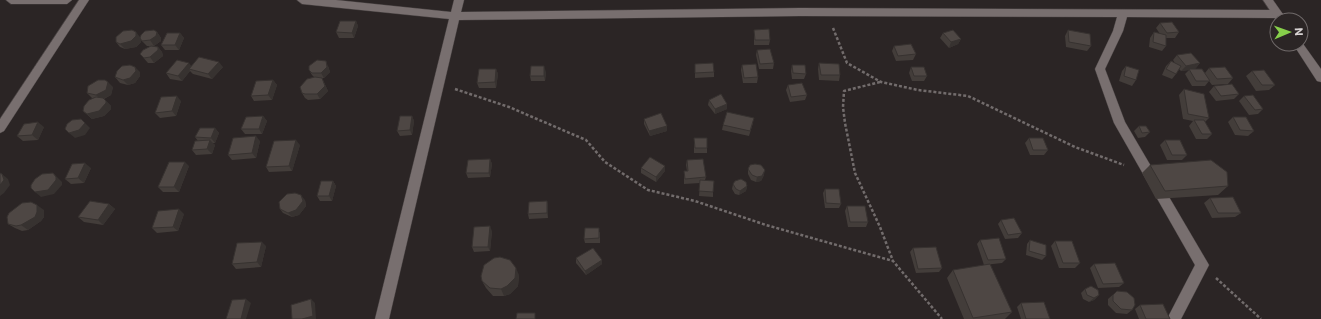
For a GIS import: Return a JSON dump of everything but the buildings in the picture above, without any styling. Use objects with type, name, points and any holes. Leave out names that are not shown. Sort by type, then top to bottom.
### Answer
[{"type":"street","points":[[11,0],[67,0]]},
{"type":"street","points":[[0,128],[84,0]]},
{"type":"street","points":[[302,0],[454,16],[800,12],[1123,14],[1269,17]]},
{"type":"street","points":[[382,319],[459,0]]},
{"type":"street","points":[[1268,0],[1276,12]]},
{"type":"street","points":[[1123,14],[1118,31],[1100,69],[1120,123],[1150,175],[1169,212],[1202,265],[1174,319]]},
{"type":"street","points":[[1303,52],[1321,78]]},
{"type":"path","points":[[832,24],[847,63],[881,82],[918,90],[968,96],[1075,147],[1150,175]]},
{"type":"path","points":[[444,66],[451,88],[515,110],[586,140],[605,162],[648,190],[694,201],[766,225],[893,261]]},
{"type":"path","points":[[881,82],[844,91],[843,107],[855,174],[880,227],[893,261],[942,319]]},
{"type":"path","points":[[1202,265],[1261,319]]}]
